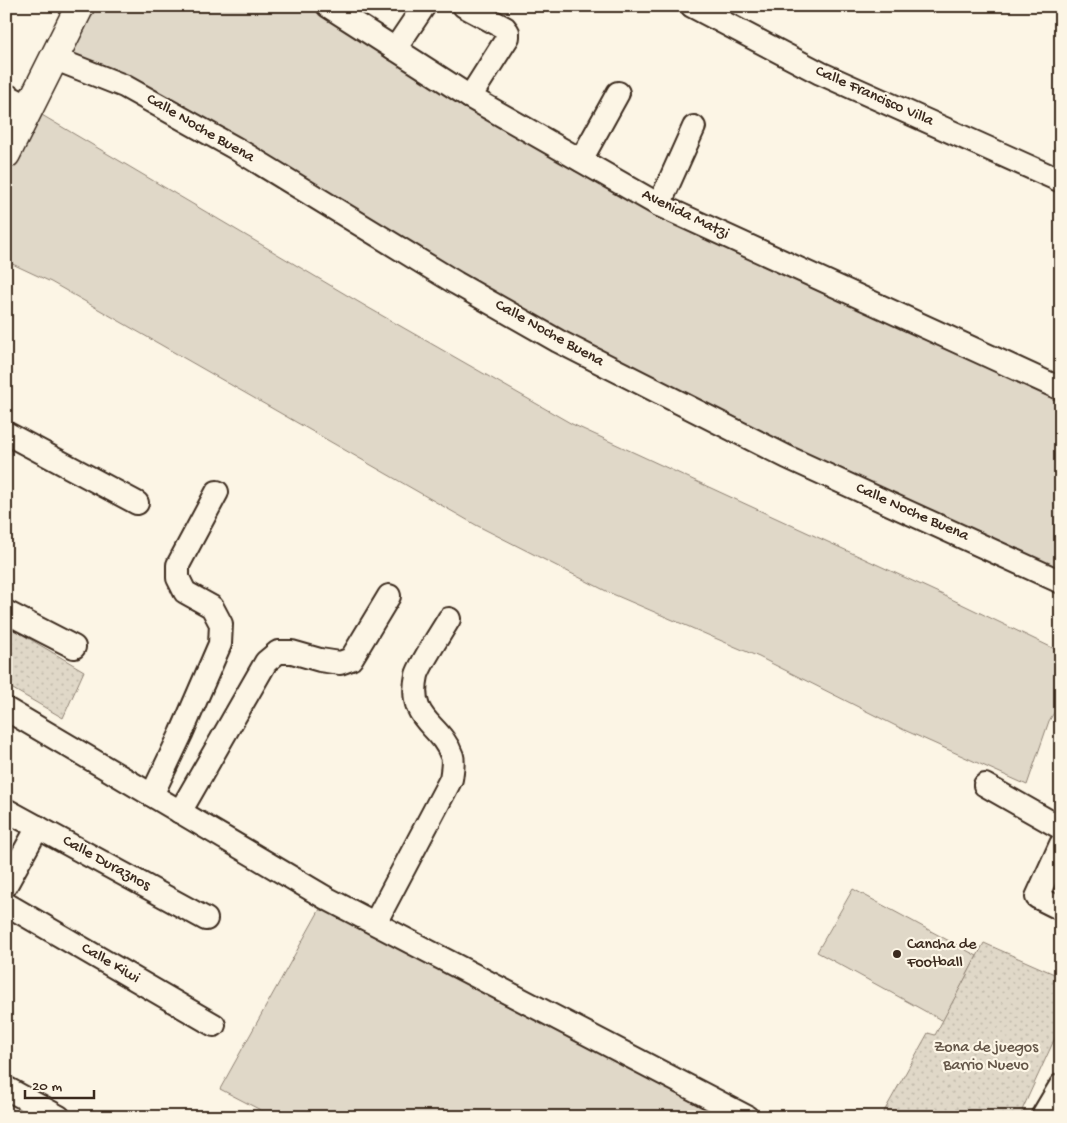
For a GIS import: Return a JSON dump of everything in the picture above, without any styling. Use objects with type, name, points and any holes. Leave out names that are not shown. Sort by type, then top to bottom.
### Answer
[{"type":"street","points":[[6,154],[18,101],[54,58],[80,6]]},
{"type":"street","name":"Avenida Matzi","points":[[328,6],[470,97],[659,205],[1061,389]]},
{"type":"street","points":[[395,49],[424,6]]},
{"type":"street","points":[[464,6],[505,28],[508,32],[508,37],[470,97]]},
{"type":"street","name":"Calle Francisco Villa","points":[[692,6],[820,73],[1061,181]]},
{"type":"street","name":"Calle Noche Buena","points":[[54,58],[124,86],[141,95],[235,148],[456,283],[558,341],[787,457],[1061,582]]},
{"type":"street","points":[[581,160],[618,93]]},
{"type":"street","points":[[659,205],[694,127]]},
{"type":"street","points":[[6,433],[137,502]]},
{"type":"street","points":[[152,795],[220,644],[221,624],[212,608],[185,592],[178,578],[178,565],[217,492]]},
{"type":"street","points":[[180,812],[266,662],[278,652],[292,652],[320,660],[340,663],[351,660],[389,596]]},
{"type":"street","points":[[6,612],[74,647]]},
{"type":"street","points":[[375,923],[451,779],[452,758],[444,741],[424,720],[415,699],[417,674],[450,619]]},
{"type":"street","points":[[6,709],[326,898],[747,1117]]},
{"type":"street","points":[[985,785],[1061,828]]},
{"type":"street","name":"Calle Duraznos","points":[[6,810],[206,919]]},
{"type":"street","points":[[6,885],[38,828]]},
{"type":"street","points":[[1061,844],[1038,897],[1061,910]]},
{"type":"street","name":"Calle Kiwi","points":[[6,904],[214,1025]]},
{"type":"street","points":[[1042,1117],[1061,1085]]},
{"type":"street","points":[[6,1088],[59,1117]]},
{"type":"green space","points":[[81,6],[336,6],[643,192],[1061,383],[1061,576],[766,450],[116,92],[50,68]]},
{"type":"green space","points":[[30,108],[367,307],[572,424],[943,595],[1061,652],[1061,701],[1049,721],[1027,785],[902,729],[759,657],[608,592],[476,525],[51,282],[6,261],[6,153]]},
{"type":"green space","points":[[6,625],[84,671],[63,718],[6,685]]},
{"type":"green space","name":"Cancha de Football","points":[[853,889],[977,956],[943,1021],[817,952]]},
{"type":"green space","points":[[330,891],[753,1117],[274,1117],[220,1089]]},
{"type":"green space","name":"Zona de juegos Barrio Nuevo","points":[[984,943],[1061,977],[1061,1025],[1023,1108],[1021,1117],[881,1117],[928,1033],[935,1035]]},
{"type":"place","name":"Cancha de Football","points":[[897,954]]}]
